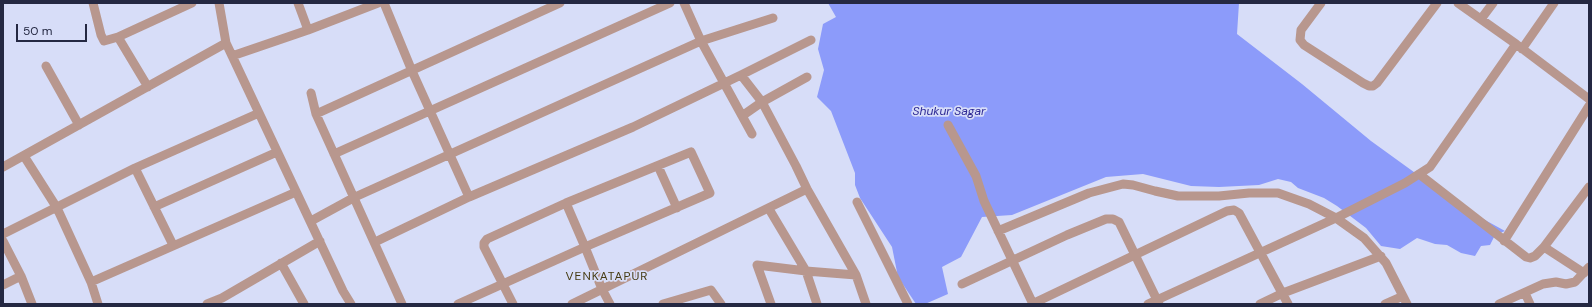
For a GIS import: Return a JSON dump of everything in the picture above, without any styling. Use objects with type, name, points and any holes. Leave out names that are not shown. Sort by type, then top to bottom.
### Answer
[{"type":"street","points":[[93,3],[101,35],[104,41],[118,37],[192,3]]},
{"type":"street","points":[[219,3],[226,43],[343,291],[351,304]]},
{"type":"street","points":[[298,3],[308,30]]},
{"type":"street","points":[[232,56],[308,30],[378,3]]},
{"type":"street","points":[[384,3],[412,71],[469,196]]},
{"type":"street","points":[[316,114],[560,3]]},
{"type":"street","points":[[334,154],[670,3]]},
{"type":"street","points":[[684,3],[701,41],[752,134]]},
{"type":"street","points":[[1320,3],[1301,30],[1300,40],[1304,45],[1363,83],[1373,86],[1377,83],[1436,3]]},
{"type":"street","points":[[1458,3],[1589,100]]},
{"type":"street","points":[[1481,19],[1493,3]]},
{"type":"street","points":[[1148,304],[1158,302],[1336,218],[1404,183],[1430,167],[1519,47],[1554,3]]},
{"type":"street","points":[[311,221],[355,197],[701,41],[773,18]]},
{"type":"street","points":[[118,37],[148,87]]},
{"type":"street","points":[[375,242],[469,196],[633,127],[810,40]]},
{"type":"street","points":[[3,167],[226,43]]},
{"type":"street","points":[[46,66],[79,125]]},
{"type":"street","points":[[741,75],[762,102],[807,189],[856,274],[866,304]]},
{"type":"street","points":[[742,116],[762,102],[807,77]]},
{"type":"street","points":[[311,93],[316,114],[355,197],[402,304]]},
{"type":"street","points":[[1504,241],[1589,106]]},
{"type":"street","points":[[3,234],[135,168],[259,113]]},
{"type":"street","points":[[948,125],[976,176],[984,201],[1033,304],[1227,211],[1234,210],[1239,214],[1288,304]]},
{"type":"street","points":[[154,207],[277,152]]},
{"type":"street","points":[[458,304],[504,284],[585,247],[710,193],[691,152],[566,203],[487,239],[484,243],[484,247],[504,284],[512,304]]},
{"type":"street","points":[[24,156],[57,208],[90,282],[98,304]]},
{"type":"street","points":[[658,166],[677,208]]},
{"type":"street","points":[[135,168],[173,245]]},
{"type":"street","points":[[1419,174],[1504,241],[1526,257],[1530,258],[1535,256],[1544,246],[1589,187]]},
{"type":"street","points":[[998,231],[1089,193],[1124,184],[1178,196],[1219,196],[1249,193],[1278,193],[1309,204],[1336,218],[1364,238],[1381,256],[1405,300],[1385,304]]},
{"type":"street","points":[[572,304],[769,209],[807,189]]},
{"type":"street","points":[[90,282],[296,192]]},
{"type":"street","points":[[857,202],[908,304]]},
{"type":"street","points":[[566,203],[602,290],[610,304]]},
{"type":"street","points":[[769,209],[806,271],[817,304]]},
{"type":"street","points":[[962,284],[1067,234],[1106,219],[1113,219],[1118,222],[1136,255],[1158,302]]},
{"type":"street","points":[[3,241],[21,276],[32,304]]},
{"type":"street","points":[[207,304],[222,298],[320,241]]},
{"type":"street","points":[[1499,304],[1543,284],[1556,282],[1566,284],[1575,282],[1587,270],[1544,246]]},
{"type":"street","points":[[1260,304],[1283,293],[1381,256]]},
{"type":"street","points":[[281,264],[304,304]]},
{"type":"street","points":[[771,304],[757,265],[806,271],[856,274]]},
{"type":"street","points":[[3,285],[21,276]]},
{"type":"street","points":[[669,303],[711,290],[721,304]]},
{"type":"street","points":[[1525,293],[1530,304]]},
{"type":"water","name":"Shukur Sagar","points":[[828,3],[1239,3],[1237,34],[1302,84],[1371,141],[1465,209],[1505,231],[1495,235],[1490,245],[1481,246],[1475,256],[1461,253],[1447,245],[1435,244],[1417,238],[1400,249],[1381,246],[1366,228],[1337,206],[1324,198],[1298,188],[1291,182],[1278,179],[1259,185],[1219,187],[1191,186],[1143,174],[1106,177],[1012,215],[982,217],[961,257],[942,267],[948,294],[925,304],[916,304],[898,277],[892,247],[860,198],[855,185],[855,173],[831,111],[817,97],[824,70],[818,49],[823,24],[836,17]]},
{"type":"district","name":"VENKATAPUR","points":[[607,277]]}]
